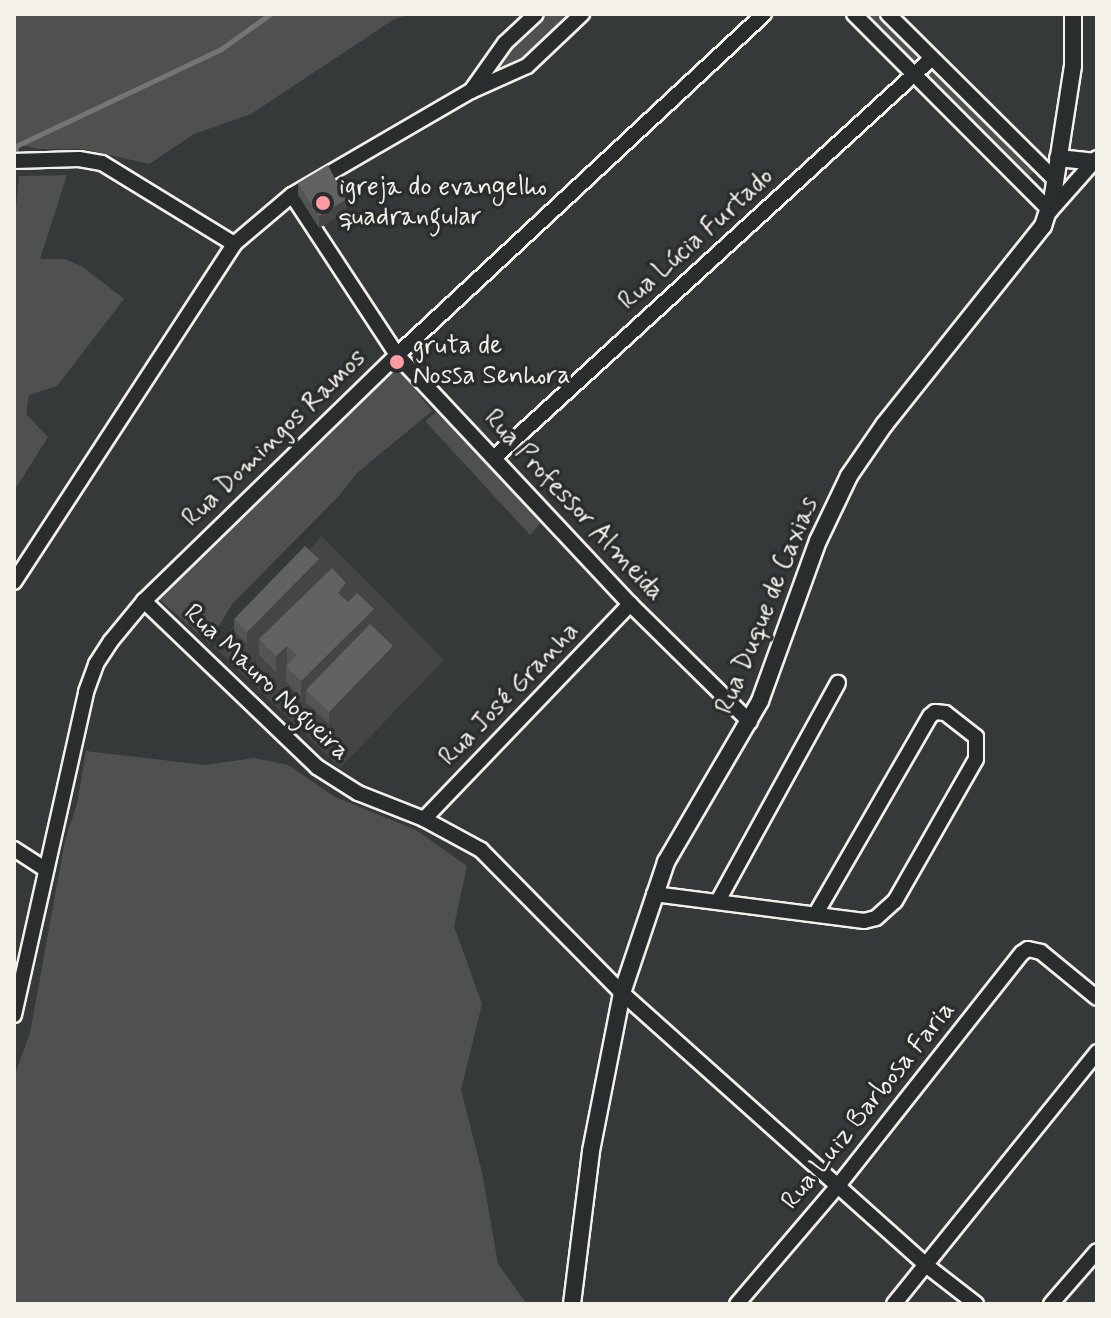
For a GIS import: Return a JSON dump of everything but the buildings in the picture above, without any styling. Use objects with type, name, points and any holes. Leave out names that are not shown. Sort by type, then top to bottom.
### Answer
[{"type":"street","points":[[471,91],[505,43],[536,14]]},
{"type":"street","points":[[14,582],[234,244],[292,195],[471,91],[527,66],[582,14]]},
{"type":"street","name":"Rua Domingos Ramos","points":[[14,1015],[86,692],[96,664],[144,601],[397,355],[764,14]]},
{"type":"street","points":[[854,14],[1050,211],[1095,160]]},
{"type":"street","points":[[888,14],[1055,180]]},
{"type":"street","name":"Rua Duque de Caxias","points":[[572,1304],[591,1151],[622,993],[654,894],[679,833],[750,722],[818,541],[849,476],[884,425],[1036,238],[1050,211],[1073,66],[1073,14]]},
{"type":"street","name":"Rua Lúcia Furtado","points":[[494,458],[932,58]]},
{"type":"street","points":[[1058,158],[1095,160]]},
{"type":"street","points":[[18,161],[79,159],[102,163],[234,244]]},
{"type":"street","name":"Rua Professor Almeida","points":[[292,195],[397,355],[630,604],[750,722]]},
{"type":"street","name":"Rua Mauro Nogueira","points":[[144,601],[317,767],[358,793],[424,819],[481,850],[622,993],[837,1187],[927,1266],[976,1304]]},
{"type":"street","name":"Rua José Granha","points":[[424,819],[630,604]]},
{"type":"street","points":[[718,901],[838,683]]},
{"type":"street","points":[[654,894],[817,912],[864,921],[876,918],[895,901],[979,752],[976,737],[945,713],[935,712],[930,716],[817,912]]},
{"type":"street","points":[[14,849],[46,870]]},
{"type":"street","name":"Rua Luiz Barbosa Faria","points":[[737,1304],[837,1187],[1022,953],[1028,949],[1041,952],[1097,998]]},
{"type":"street","points":[[894,1304],[1097,1052]]},
{"type":"street","points":[[1051,1304],[1097,1251]]},
{"type":"shaded area","points":[[14,14],[410,14],[393,20],[251,114],[194,134],[149,164],[83,149],[39,149],[14,144]]},
{"type":"shaded area","points":[[541,14],[570,14],[510,69],[481,81],[504,48]]},
{"type":"shaded area","points":[[859,14],[883,14],[928,58],[913,70]]},
{"type":"shaded area","points":[[932,63],[1038,168],[1024,181],[919,75]]},
{"type":"shaded area","points":[[67,175],[40,259],[65,259],[83,267],[124,299],[57,386],[29,395],[26,414],[48,437],[14,491],[14,228],[19,176]]},
{"type":"shaded area","points":[[396,366],[432,411],[357,473],[339,496],[232,604],[209,643],[159,599]]},
{"type":"shaded area","points":[[436,412],[461,432],[544,519],[530,535],[425,421]]},
{"type":"shaded area","points":[[322,536],[444,660],[340,768],[214,647]]},
{"type":"shaded area","points":[[86,751],[205,765],[254,758],[288,765],[335,797],[416,830],[467,866],[454,926],[482,1004],[461,1090],[482,1172],[498,1264],[527,1304],[14,1304],[14,1077],[30,1033],[65,840],[77,804]]},
{"type":"waterway","points":[[14,161],[16,146],[221,49],[270,14]]},
{"type":"place","name":"igreja do evangelho quadrangular","points":[[323,203]]},
{"type":"place","name":"gruta de Nossa Senhora","points":[[397,362]]}]
